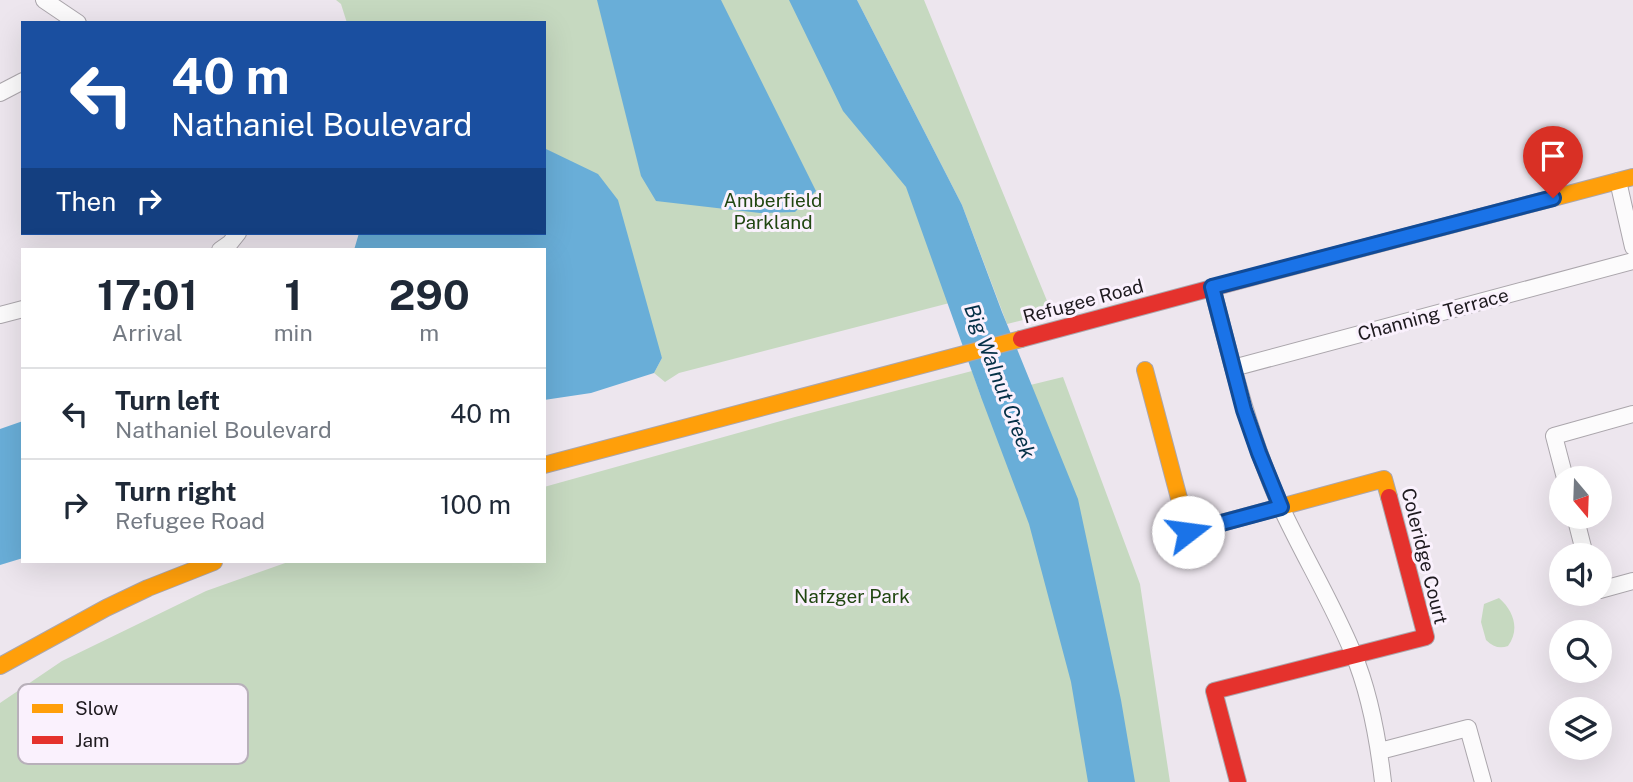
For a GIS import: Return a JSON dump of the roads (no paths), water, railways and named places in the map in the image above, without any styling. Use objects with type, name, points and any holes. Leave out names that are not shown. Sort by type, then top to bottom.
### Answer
[{"type":"main road","name":"Refugee Road","points":[[546,464],[1625,179]]},
{"type":"main road","points":[[1145,370],[1188,532],[1281,507]]},
{"type":"main road","name":"Coleridge Court","points":[[1281,507],[1384,479],[1426,637],[1354,654]]},
{"type":"main road","points":[[0,666],[106,608],[211,563]]},
{"type":"main road","points":[[1238,782],[1214,691],[1354,654]]},
{"type":"street","points":[[44,0],[72,21]]},
{"type":"street","points":[[0,93],[21,82]]},
{"type":"street","points":[[1625,179],[1633,247]]},
{"type":"street","points":[[223,248],[236,235]]},
{"type":"street","name":"Channing Terrace","points":[[1233,368],[1633,261]]},
{"type":"street","points":[[1212,287],[1244,410],[1259,453],[1281,507],[1354,654],[1380,751],[1383,782]]},
{"type":"street","points":[[0,315],[21,310]]},
{"type":"street","points":[[1562,466],[1554,436],[1633,414]]},
{"type":"street","points":[[1612,587],[1633,581]]},
{"type":"street","points":[[1380,751],[1468,728],[1483,782]]},
{"type":"water","points":[[597,0],[721,0],[816,191],[795,212],[760,213],[656,201],[641,176]]},
{"type":"water","name":"Big Walnut Creek","points":[[789,0],[857,0],[962,205],[1078,499],[1121,700],[1135,782],[1088,782],[1071,682],[1029,524],[906,187],[843,111]]},
{"type":"water","points":[[546,149],[598,174],[618,200],[662,358],[654,373],[591,393],[546,400],[546,248],[355,248],[358,235],[546,235]]},
{"type":"water","points":[[21,422],[21,559],[0,565],[0,429]]},
{"type":"park label","name":"Amberfield Parkland","points":[[773,211]]},
{"type":"park label","name":"Nafzger Park","points":[[852,596]]}]
